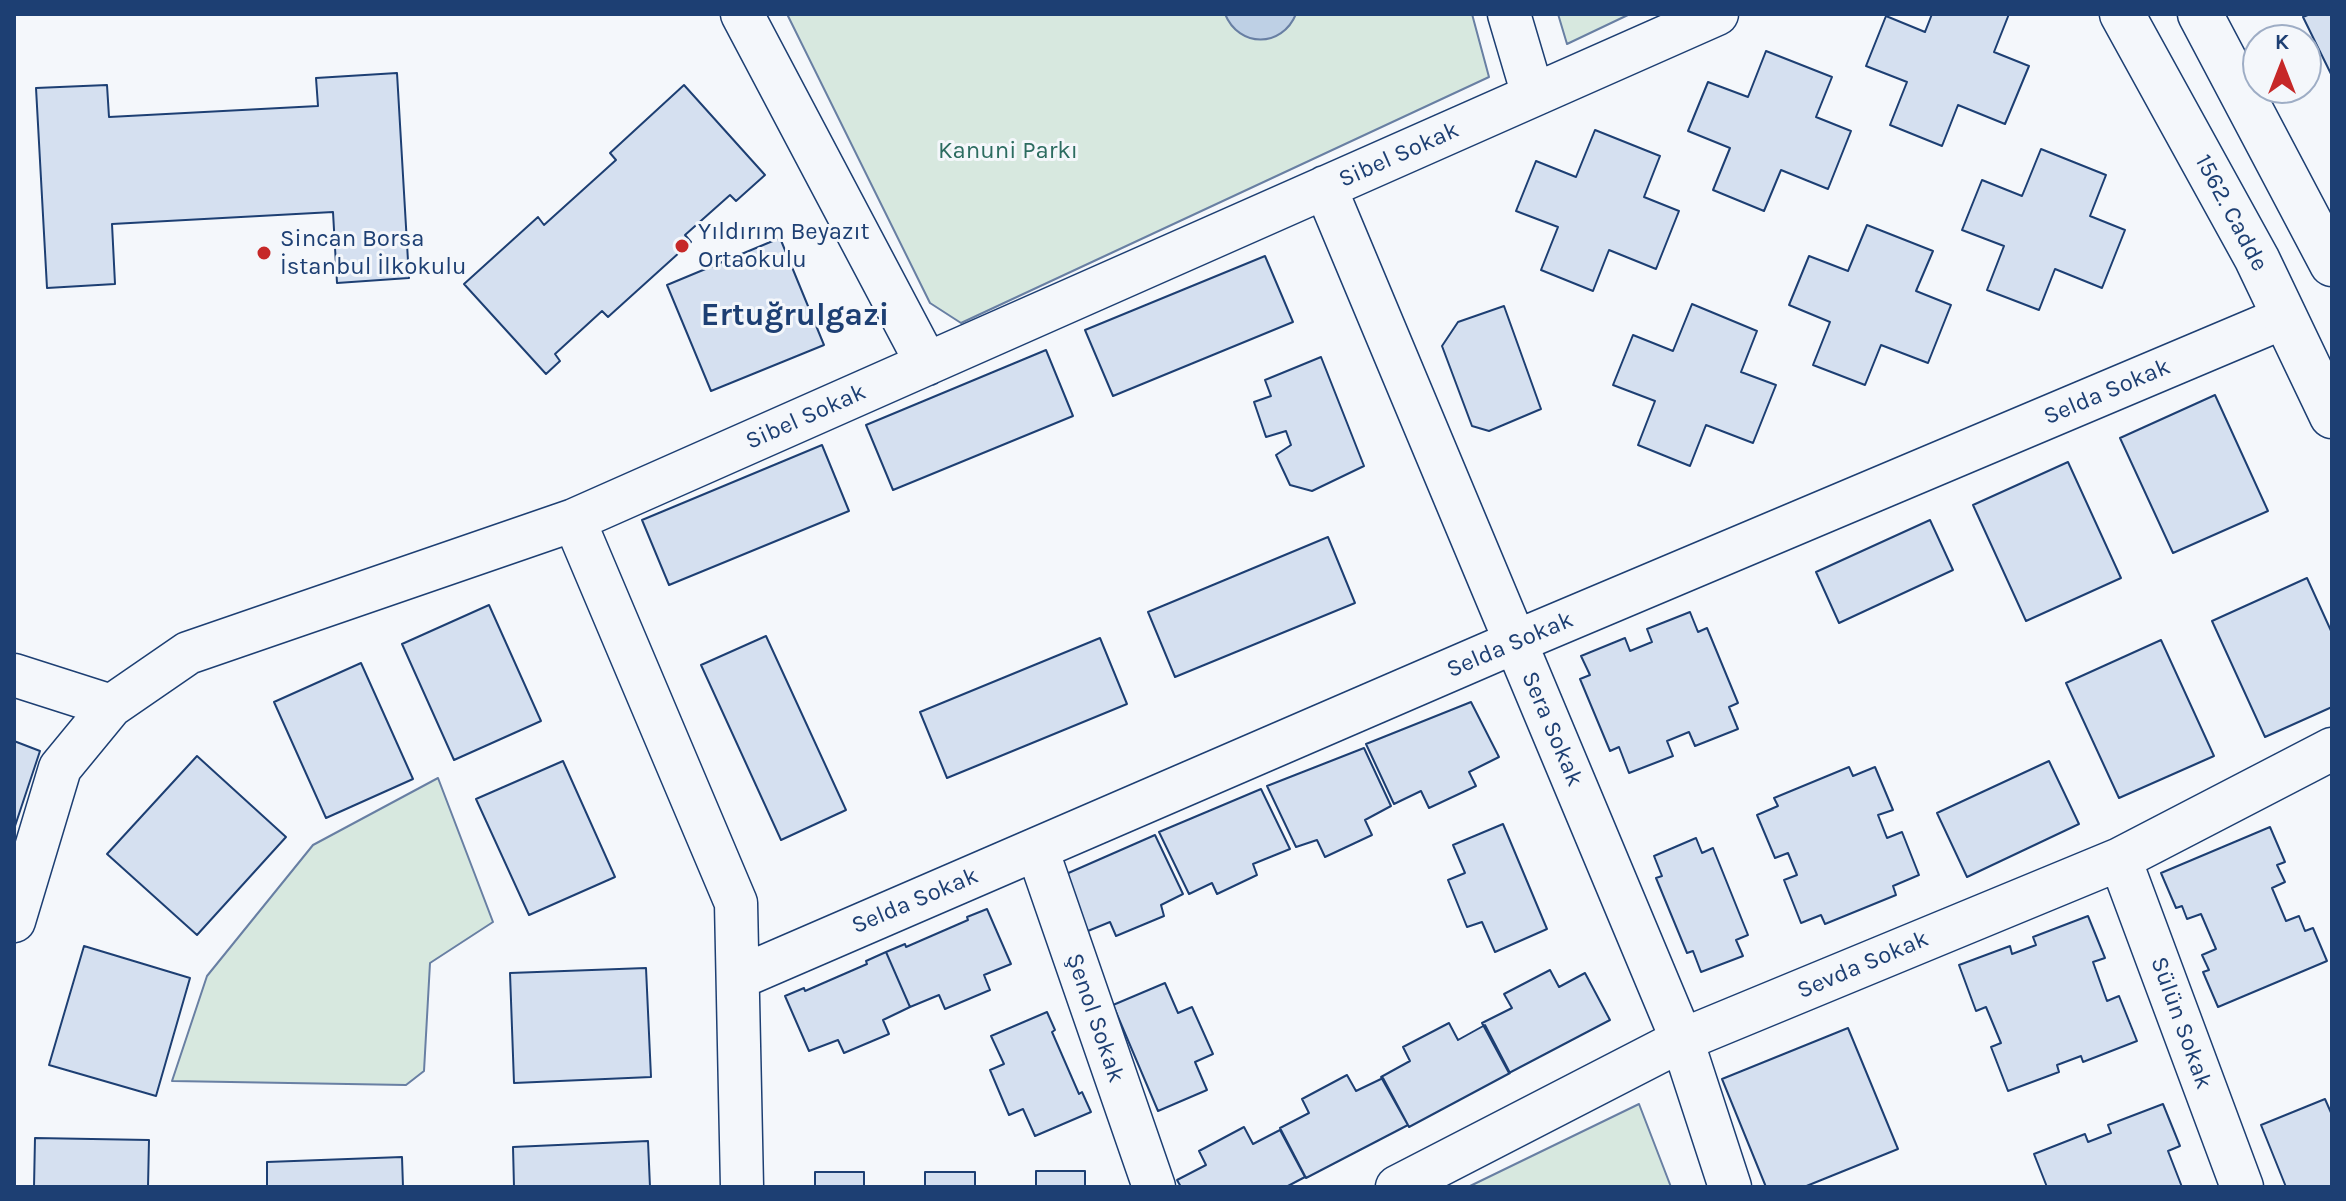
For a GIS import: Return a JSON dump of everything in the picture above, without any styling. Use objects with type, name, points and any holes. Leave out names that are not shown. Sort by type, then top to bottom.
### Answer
[{"type":"main road","name":"1562. Cadde","points":[[2122,14],[2257,259],[2332,416]]},
{"type":"main road","points":[[2200,14],[2332,264]]},
{"type":"street","points":[[742,14],[927,364]]},
{"type":"street","points":[[1509,14],[1533,95]]},
{"type":"street","name":"Sibel Sokak","points":[[14,921],[60,768],[111,706],[188,653],[574,520],[1717,14]]},
{"type":"street","name":"Sera Sokak","points":[[1325,187],[1682,1040],[1730,1187]]},
{"type":"street","name":"Selda Sokak","points":[[738,978],[1515,642],[2285,317]]},
{"type":"street","points":[[574,520],[736,903],[742,1187]]},
{"type":"street","points":[[14,675],[111,706]]},
{"type":"street","name":"Sevda Sokak","points":[[1397,1187],[1682,1040],[2120,859],[2332,749]]},
{"type":"street","name":"Şenol Sokak","points":[[1037,849],[1154,1187]]},
{"type":"street","name":"Sülün Sokak","points":[[2120,859],[2242,1187]]},
{"type":"green space","name":"Kanuni Parkı","points":[[787,14],[1472,14],[1489,77],[961,323],[930,303]]},
{"type":"green space","points":[[1558,14],[1630,14],[1567,44]]},
{"type":"green space","points":[[438,778],[493,922],[430,963],[424,1071],[406,1085],[172,1081],[207,976],[313,845]]},
{"type":"green space","points":[[1639,1104],[1671,1187],[1468,1187]]},
{"type":"water","points":[[1225,14],[1296,14],[1281,33],[1260,40],[1240,33]]},
{"type":"building","points":[[1932,14],[2009,14],[1994,52],[2029,66],[2005,124],[1958,105],[1942,146],[1890,125],[1907,82],[1866,66],[1886,16],[1925,32]]},
{"type":"building","points":[[2332,14],[2332,76],[2322,56],[2322,24],[2306,24],[2303,17]]},
{"type":"building","points":[[1766,51],[1832,77],[1816,117],[1851,131],[1828,189],[1781,170],[1764,211],[1713,190],[1730,148],[1688,131],[1708,82],[1748,97]]},
{"type":"building","points":[[397,73],[409,278],[337,283],[333,212],[112,224],[115,284],[47,288],[36,88],[107,85],[109,117],[318,106],[316,78]]},
{"type":"building","points":[[684,85],[765,175],[736,201],[730,195],[685,235],[691,242],[608,317],[602,311],[555,354],[560,361],[546,374],[464,284],[538,217],[544,225],[616,160],[610,153]]},
{"type":"building","points":[[1595,130],[1660,156],[1644,197],[1679,211],[1656,269],[1609,250],[1593,291],[1541,270],[1558,227],[1516,211],[1536,161],[1576,177]]},
{"type":"building","points":[[2041,149],[2106,175],[2090,216],[2125,230],[2102,288],[2055,269],[2039,310],[1987,290],[2004,246],[1962,230],[1982,180],[2022,196]]},
{"type":"building","points":[[1867,225],[1933,251],[1916,291],[1951,305],[1928,363],[1881,345],[1865,385],[1813,365],[1830,322],[1789,305],[1809,256],[1848,271]]},
{"type":"building","points":[[780,238],[824,345],[711,391],[667,285]]},
{"type":"building","points":[[1265,256],[1293,322],[1113,396],[1085,330]]},
{"type":"building","points":[[1692,304],[1757,331],[1741,372],[1776,385],[1753,443],[1706,425],[1690,466],[1638,445],[1655,401],[1613,385],[1633,335],[1673,351]]},
{"type":"building","points":[[1504,306],[1541,409],[1489,431],[1472,426],[1442,346],[1458,322]]},
{"type":"building","points":[[1046,350],[1073,416],[893,490],[866,425]]},
{"type":"building","points":[[1321,357],[1364,466],[1312,491],[1290,485],[1276,455],[1291,445],[1286,431],[1266,437],[1254,402],[1271,396],[1265,380]]},
{"type":"building","points":[[2215,395],[2268,511],[2173,553],[2120,438]]},
{"type":"building","points":[[822,445],[849,511],[669,585],[642,520]]},
{"type":"building","points":[[2068,462],[2121,578],[2026,621],[1973,505]]},
{"type":"building","points":[[1930,520],[1953,570],[1839,623],[1816,572]]},
{"type":"building","points":[[1328,537],[1355,603],[1175,677],[1148,612]]},
{"type":"building","points":[[2307,578],[2332,633],[2332,707],[2265,737],[2212,621]]},
{"type":"building","points":[[489,605],[541,721],[454,760],[402,644]]},
{"type":"building","points":[[1690,612],[1698,632],[1707,628],[1738,703],[1729,707],[1738,729],[1695,746],[1689,732],[1667,741],[1673,756],[1629,773],[1619,747],[1610,751],[1580,679],[1590,675],[1581,656],[1625,638],[1630,651],[1652,642],[1647,629]]},
{"type":"building","points":[[766,636],[846,810],[781,840],[701,665]]},
{"type":"building","points":[[1100,638],[1127,704],[947,778],[920,712]]},
{"type":"building","points":[[2161,640],[2214,756],[2119,798],[2066,683]]},
{"type":"building","points":[[361,663],[413,779],[326,818],[274,702]]},
{"type":"building","points":[[1471,702],[1499,757],[1469,772],[1476,786],[1429,808],[1421,791],[1394,804],[1366,744]]},
{"type":"building","points":[[14,741],[40,751],[14,829]]},
{"type":"building","points":[[1364,748],[1391,806],[1365,820],[1372,835],[1325,857],[1317,840],[1296,847],[1267,786]]},
{"type":"building","points":[[197,756],[286,837],[197,935],[107,854]]},
{"type":"building","points":[[563,761],[615,877],[529,915],[476,799]]},
{"type":"building","points":[[2049,761],[2079,824],[1967,877],[1937,813]]},
{"type":"building","points":[[1849,767],[1853,776],[1875,767],[1893,810],[1878,815],[1887,838],[1902,832],[1919,875],[1893,886],[1896,895],[1825,924],[1821,915],[1801,923],[1784,880],[1797,875],[1788,853],[1775,858],[1757,815],[1778,806],[1774,798]]},
{"type":"building","points":[[1261,789],[1290,849],[1253,864],[1257,875],[1217,894],[1212,883],[1189,894],[1159,832]]},
{"type":"building","points":[[1503,824],[1547,929],[1495,952],[1482,922],[1467,927],[1448,880],[1465,873],[1453,845]]},
{"type":"building","points":[[2270,827],[2285,862],[2277,865],[2285,882],[2272,888],[2286,921],[2299,916],[2305,931],[2313,928],[2327,961],[2218,1007],[2203,972],[2209,970],[2202,955],[2216,949],[2201,914],[2187,919],[2182,906],[2176,908],[2161,873]]},
{"type":"building","points":[[1155,835],[1183,894],[1161,905],[1164,916],[1116,936],[1110,922],[1078,935],[1057,878]]},
{"type":"building","points":[[1696,838],[1702,853],[1713,848],[1748,935],[1736,940],[1743,956],[1701,972],[1693,951],[1687,953],[1656,878],[1662,876],[1654,856]]},
{"type":"building","points":[[987,909],[1011,964],[984,975],[990,990],[945,1009],[939,995],[910,1007],[886,952],[905,944],[906,947]]},
{"type":"building","points":[[2088,916],[2105,958],[2093,962],[2107,1001],[2119,996],[2137,1041],[2083,1062],[2081,1056],[2057,1065],[2059,1072],[2008,1091],[1991,1047],[2001,1043],[1986,1007],[1976,1011],[1959,965],[2010,946],[2012,954],[2036,945],[2033,937]]},
{"type":"building","points":[[84,946],[190,978],[156,1096],[49,1065]]},
{"type":"building","points":[[886,952],[910,1007],[883,1020],[889,1034],[844,1053],[838,1040],[809,1051],[785,996],[804,988],[805,991],[867,964],[866,961]]},
{"type":"building","points":[[646,968],[651,1077],[514,1083],[510,973]]},
{"type":"building","points":[[1550,970],[1559,987],[1585,973],[1610,1020],[1509,1073],[1482,1023],[1512,1008],[1504,994]]},
{"type":"building","points":[[1165,983],[1178,1013],[1192,1007],[1213,1054],[1195,1062],[1207,1090],[1158,1111],[1113,1005]]},
{"type":"building","points":[[1047,1012],[1055,1030],[1052,1032],[1079,1094],[1082,1092],[1091,1112],[1035,1136],[1023,1109],[1009,1115],[990,1070],[1004,1064],[991,1036]]},
{"type":"building","points":[[1449,1023],[1458,1040],[1485,1025],[1510,1073],[1409,1127],[1381,1077],[1410,1061],[1403,1047]]},
{"type":"building","points":[[1848,1028],[1898,1149],[1804,1187],[1766,1187],[1722,1079]]},
{"type":"building","points":[[1347,1075],[1356,1091],[1383,1078],[1408,1125],[1306,1178],[1280,1128],[1309,1113],[1302,1099]]},
{"type":"building","points":[[2325,1099],[2332,1115],[2332,1187],[2286,1187],[2261,1125]]},
{"type":"building","points":[[2163,1104],[2180,1146],[2168,1151],[2182,1187],[2047,1187],[2034,1154],[2085,1134],[2088,1142],[2111,1133],[2108,1125]]},
{"type":"building","points":[[1244,1127],[1253,1144],[1280,1130],[1305,1177],[1286,1187],[1181,1187],[1177,1180],[1206,1165],[1199,1151]]},
{"type":"building","points":[[35,1138],[149,1140],[148,1187],[34,1187]]},
{"type":"building","points":[[648,1141],[650,1187],[514,1187],[513,1147]]},
{"type":"building","points":[[402,1157],[403,1187],[267,1187],[267,1162]]},
{"type":"building","points":[[1036,1171],[1085,1171],[1085,1186],[1116,1187],[1008,1187],[1036,1186]]},
{"type":"building","points":[[815,1172],[864,1172],[864,1187],[815,1187]]},
{"type":"building","points":[[925,1172],[975,1172],[975,1187],[925,1187]]},
{"type":"place","name":"Yıldırım Beyazıt Ortaokulu","points":[[682,246]]},
{"type":"place","name":"Sincan Borsa İstanbul İlkokulu","points":[[264,253]]},
{"type":"district","name":"Ertuğrulgazi","points":[[795,316]]}]
